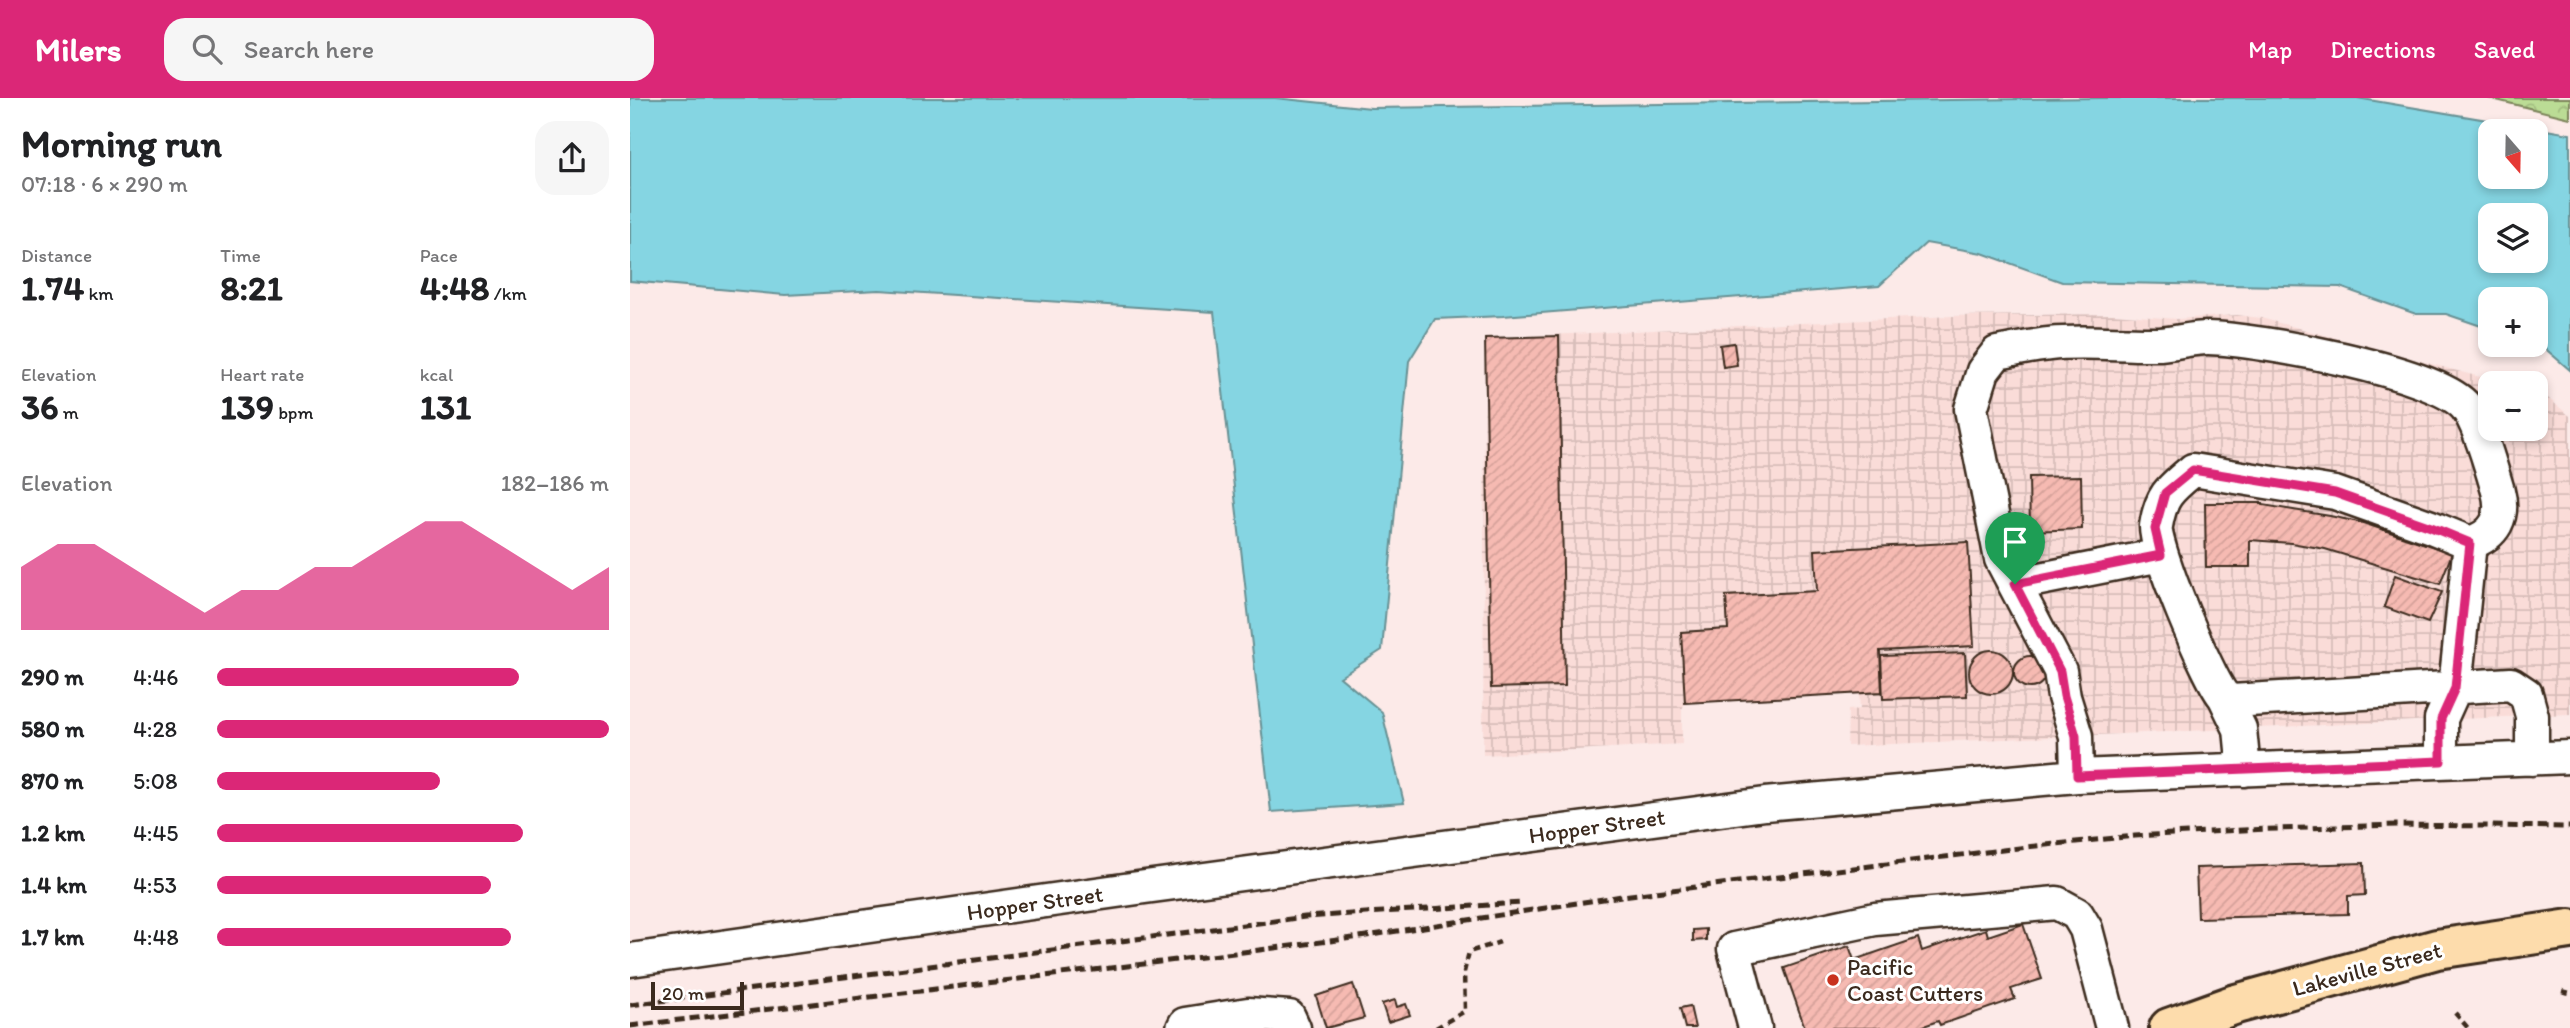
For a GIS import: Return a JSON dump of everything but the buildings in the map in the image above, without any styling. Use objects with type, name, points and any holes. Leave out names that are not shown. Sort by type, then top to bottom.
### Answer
[{"type":"main road","name":"Lakeville Street","points":[[2169,1028],[2236,1004],[2437,949],[2570,929]]},
{"type":"street","points":[[2077,776],[2076,736],[2060,671],[2001,559],[1971,409],[1983,371],[1997,353],[2050,344],[2162,344],[2208,338],[2290,349],[2388,370],[2447,391],[2466,407],[2488,459],[2500,498],[2500,517],[2494,530],[2482,540],[2470,543],[2335,493],[2193,470],[2165,493],[2155,529],[2161,555],[2178,601],[2240,729],[2244,770]]},
{"type":"street","points":[[2441,761],[2441,719],[2455,688],[2470,543]]},
{"type":"street","points":[[2015,584],[2161,555]]},
{"type":"street","points":[[2224,696],[2232,701],[2511,684],[2526,694],[2532,716],[2532,758]]},
{"type":"street","name":"Hopper Street","points":[[630,960],[1158,885],[1765,804],[2077,776],[2570,757]]},
{"type":"street","points":[[1755,1028],[1734,949],[1875,919],[2057,903],[2077,914],[2085,929],[2112,1028]]},
{"type":"street","points":[[1183,1028],[1185,1024],[1248,1014],[1289,1017],[1294,1028]]},
{"type":"path","points":[[1436,1028],[1465,1011],[1464,972],[1469,952],[1500,942]]},
{"type":"path","points":[[2562,991],[2570,993]]},
{"type":"path","points":[[2455,1013],[2468,1028]]},
{"type":"shaded area","points":[[2113,314],[2177,319],[2237,315],[2261,318],[2478,377],[2478,441],[2548,441],[2548,398],[2570,416],[2570,714],[1847,746],[1848,710],[1860,709],[1859,694],[1685,703],[1682,709],[1682,744],[1483,755],[1485,338],[1952,316]]},
{"type":"green space","points":[[2488,98],[2570,98],[2570,118]]},
{"type":"water","points":[[630,98],[1275,98],[1371,108],[2101,98],[2357,98],[2481,119],[2478,119],[2478,189],[2548,189],[2548,130],[2570,134],[2570,370],[2548,351],[2548,287],[2478,287],[2478,325],[2446,314],[2416,314],[2340,287],[2062,282],[1982,253],[1926,243],[1879,286],[1435,319],[1409,361],[1382,650],[1340,677],[1382,712],[1404,803],[1271,812],[1214,312],[879,290],[785,295],[630,281]]},
{"type":"railway","points":[[630,1026],[1353,938],[1622,896],[2027,847],[2135,836],[2243,830],[2398,825],[2570,827]]},
{"type":"railway","points":[[630,1005],[1305,917],[1521,903]]},
{"type":"place","name":"Pacific Coast Cutters","points":[[1833,980]]},
{"type":"route","points":[[2193,470],[2335,493],[2470,543],[2455,688],[2441,719],[2441,761],[2077,776],[2076,736],[2060,671],[2015,584],[2161,555],[2155,529],[2165,493],[2193,470]]}]
